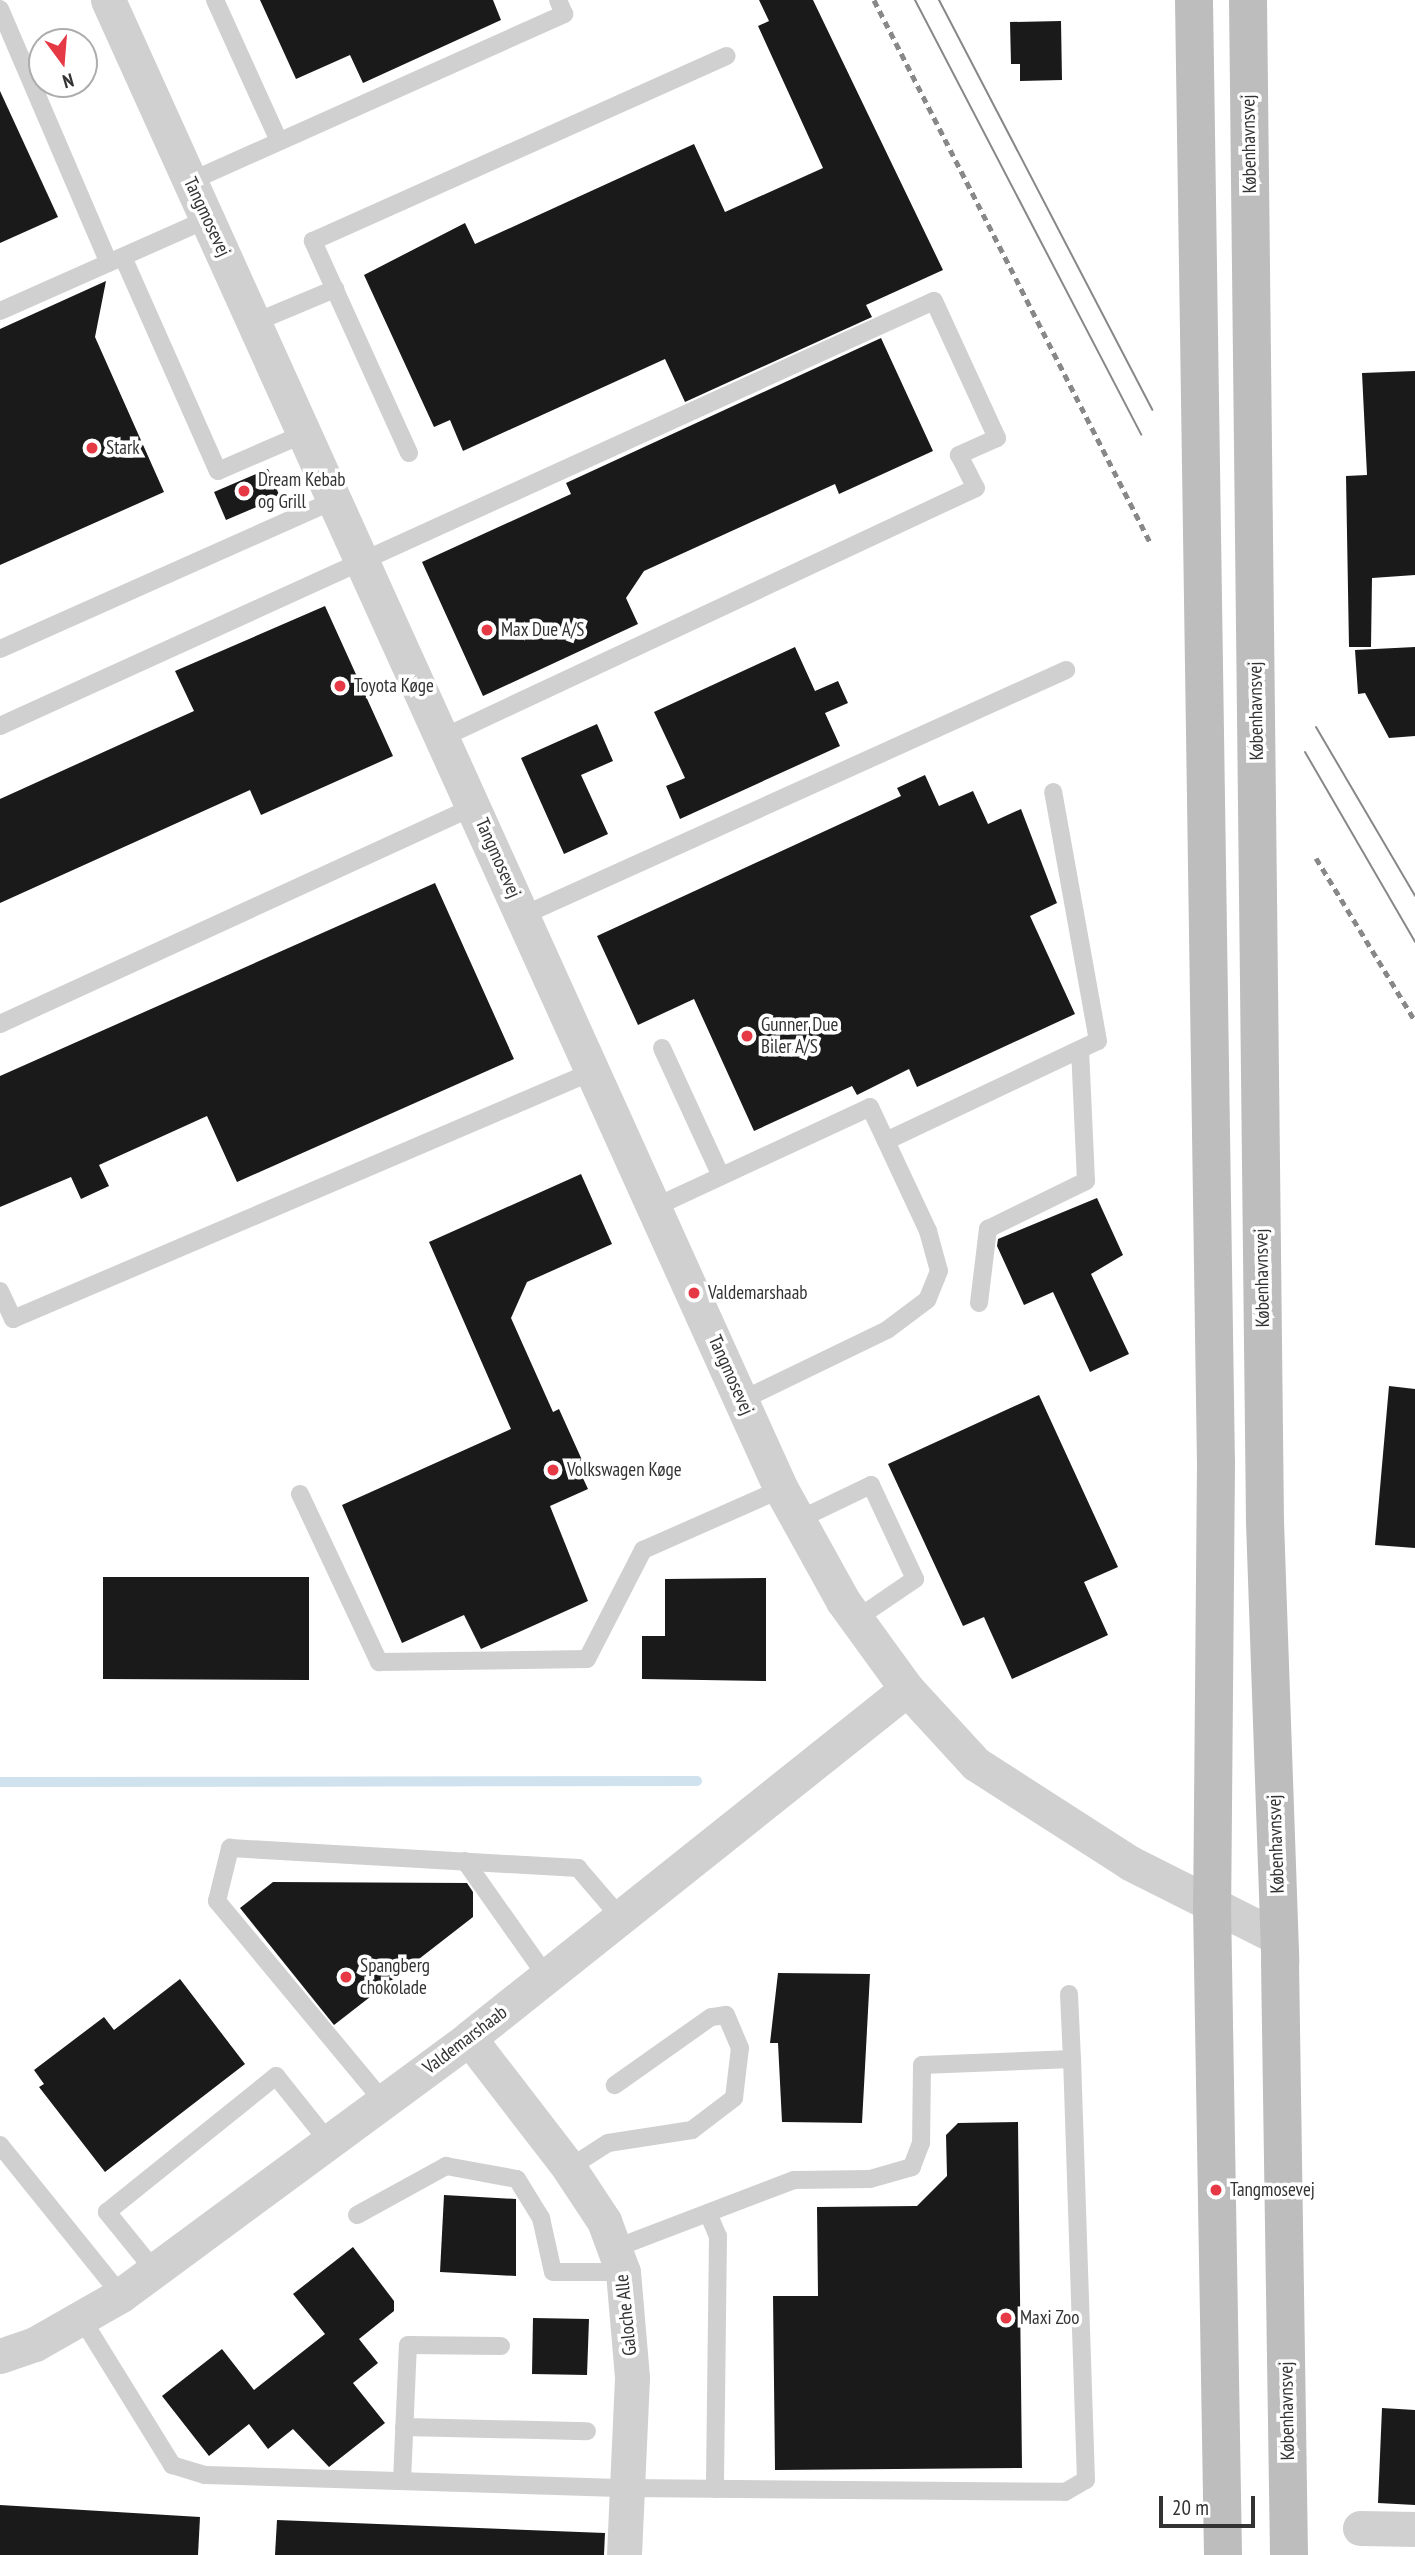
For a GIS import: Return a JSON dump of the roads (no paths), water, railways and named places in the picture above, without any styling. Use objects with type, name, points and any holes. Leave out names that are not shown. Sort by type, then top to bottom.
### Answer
[{"type":"main road","points":[[1194,0],[1216,1463],[1212,1905],[1223,2555]]},
{"type":"main road","name":"Københavnsvej","points":[[1248,0],[1265,1522],[1279,1938],[1289,2555]]},
{"type":"street","name":"Tangmosevej","points":[[108,0],[337,499],[782,1489],[855,1620],[907,1689],[976,1764],[1130,1863],[1279,1938]]},
{"type":"street","name":"Valdemarshaab","points":[[0,2356],[82,2319],[121,2295],[469,2038],[907,1689]]},
{"type":"street","name":"Galoche Alle","points":[[469,2038],[569,2168],[619,2260],[632,2378],[624,2555]]},
{"type":"street","points":[[1360,2528],[1415,2529]]},
{"type":"lane","points":[[215,0],[279,141]]},
{"type":"lane","points":[[191,181],[564,14],[558,0]]},
{"type":"lane","points":[[0,9],[116,260],[218,471],[306,433]]},
{"type":"lane","points":[[409,453],[313,241],[726,56]]},
{"type":"lane","points":[[0,312],[208,219]]},
{"type":"lane","points":[[256,322],[335,289]]},
{"type":"lane","points":[[0,726],[363,557],[934,301],[997,438],[960,455],[976,488],[444,737]]},
{"type":"lane","points":[[0,649],[337,499]]},
{"type":"lane","points":[[524,915],[1066,670]]},
{"type":"lane","points":[[886,1141],[1098,1041],[1054,792]]},
{"type":"lane","points":[[0,1024],[475,806]]},
{"type":"lane","points":[[662,1048],[721,1176]]},
{"type":"lane","points":[[979,1303],[988,1229],[1086,1181],[1080,1050]]},
{"type":"lane","points":[[0,1291],[13,1319],[594,1071]]},
{"type":"lane","points":[[655,1207],[870,1107],[886,1141],[936,1252],[937,1286],[927,1300],[887,1330],[742,1400]]},
{"type":"lane","points":[[798,1520],[871,1485],[915,1579],[855,1620]]},
{"type":"lane","points":[[300,1494],[379,1662],[587,1659],[643,1550],[782,1489]]},
{"type":"lane","points":[[383,2101],[216,1901],[230,1848],[578,1868],[620,1917]]},
{"type":"lane","points":[[465,1861],[546,1976]]},
{"type":"lane","points":[[82,2319],[172,2465],[205,2474],[627,2488],[1065,2492],[1086,2480],[1069,1994]]},
{"type":"lane","points":[[569,2168],[608,2143],[692,2130],[734,2098],[740,2048],[726,2015],[710,2017],[615,2085]]},
{"type":"lane","points":[[357,2215],[446,2166],[517,2179],[541,2218],[553,2272],[619,2260],[708,2213],[794,2180],[870,2179],[912,2167],[921,2143],[922,2065],[1072,2059]]},
{"type":"lane","points":[[154,2270],[107,2213],[276,2076],[328,2141]]},
{"type":"lane","points":[[0,2145],[121,2295]]},
{"type":"lane","points":[[708,2213],[718,2236],[715,2489]]},
{"type":"lane","points":[[402,2481],[408,2345],[501,2346]]},
{"type":"lane","points":[[404,2427],[587,2431]]},
{"type":"waterway","points":[[0,1782],[697,1781]]},
{"type":"tram line","points":[[915,0],[1141,435]]},
{"type":"tram line","points":[[939,0],[1152,410]]},
{"type":"tram line","points":[[1316,727],[1415,896]]},
{"type":"tram line","points":[[1305,752],[1415,942]]},
{"type":"railway","points":[[874,0],[1151,544]]},
{"type":"railway","points":[[1316,858],[1415,1021]]},
{"type":"place","name":"Stark","points":[[92,448]]},
{"type":"place","name":"Dream Kebab og Grill","points":[[244,491]]},
{"type":"place","name":"Max Due A/S","points":[[487,630]]},
{"type":"place","name":"Toyota Køge","points":[[340,686]]},
{"type":"place","name":"Gunner Due Biler A/S","points":[[747,1036]]},
{"type":"place","name":"Valdemarshaab","points":[[694,1293]]},
{"type":"place","name":"Volkswagen Køge","points":[[553,1470]]},
{"type":"place","name":"Spangberg chokolade","points":[[346,1977]]},
{"type":"place","name":"Tangmosevej","points":[[1216,2190]]},
{"type":"place","name":"Maxi Zoo","points":[[1006,2318]]}]
